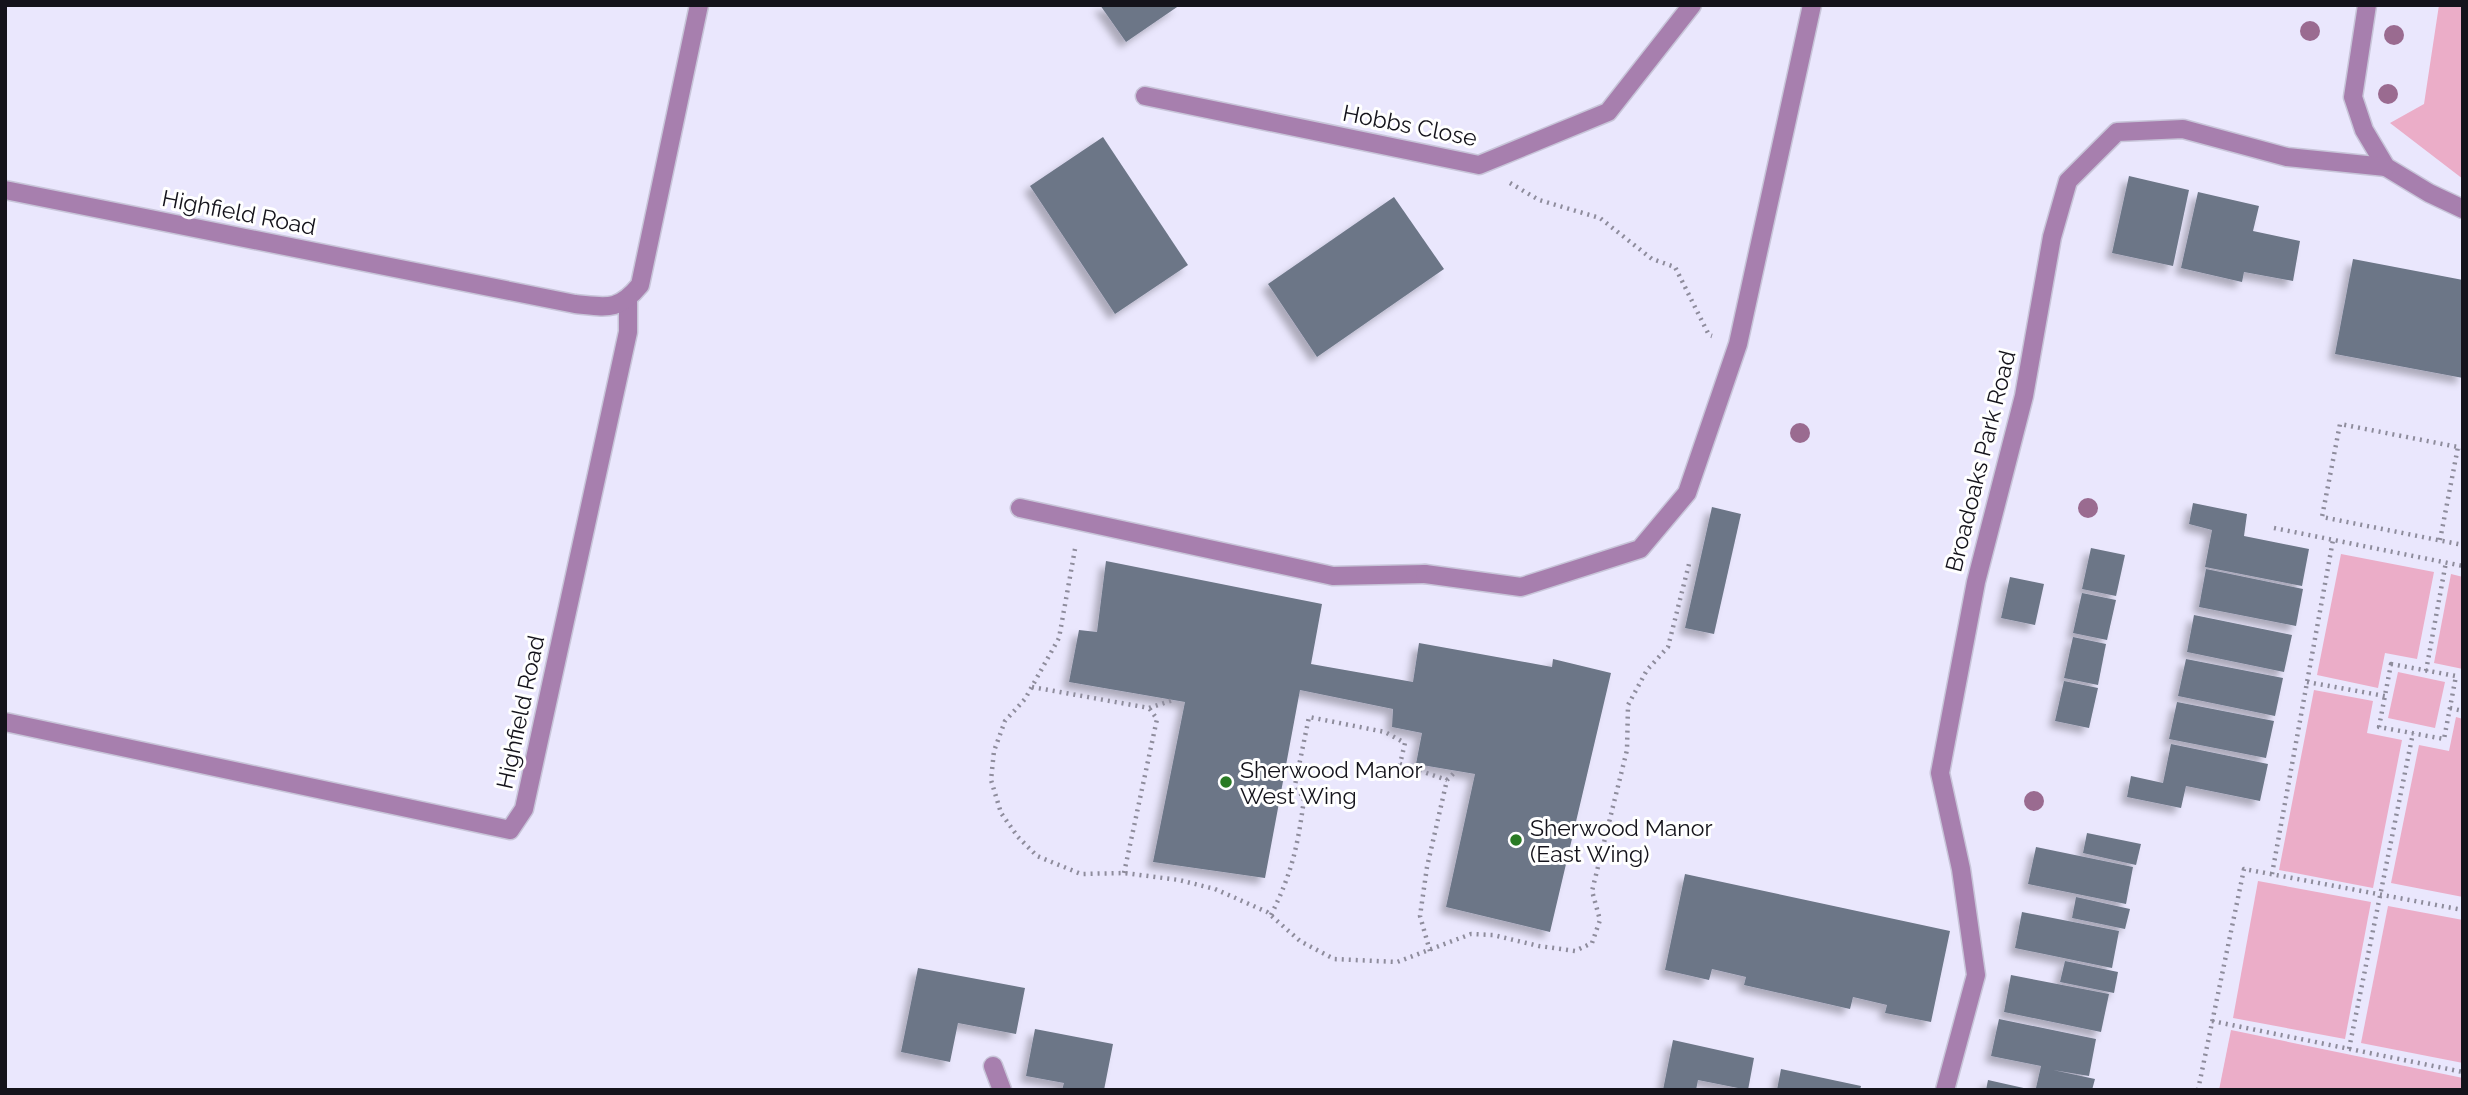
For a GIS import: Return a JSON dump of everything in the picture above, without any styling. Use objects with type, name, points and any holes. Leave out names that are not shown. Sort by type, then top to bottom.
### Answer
[{"type":"street","name":"Highfield Road","points":[[5,190],[575,304],[611,307],[628,300],[640,285],[699,5]]},
{"type":"street","name":"Hobbs Close","points":[[1145,96],[1479,165],[1608,112],[1692,5]]},
{"type":"street","points":[[1020,508],[1333,576],[1425,573],[1521,587],[1640,549],[1687,493],[1738,344],[1812,5]]},
{"type":"street","name":"Broadoaks Park Road","points":[[2367,5],[2353,97],[2364,130],[2386,167]]},
{"type":"street","name":"Broadoaks Park Road","points":[[1945,1090],[1976,975],[1961,869],[1940,773],[1976,582],[2024,396],[2052,237],[2067,181],[2117,132],[2183,129],[2287,157],[2386,167],[2429,193],[2463,208]]},
{"type":"street","name":"Highfield Road","points":[[5,722],[510,830],[524,809],[628,332],[628,300]]},
{"type":"street","points":[[993,1066],[1002,1090]]},
{"type":"path","points":[[1479,165],[1539,200],[1600,218],[1652,259],[1675,267],[1709,334],[1738,344]]},
{"type":"path","points":[[2440,540],[2460,447],[2340,424],[2322,517],[2463,545]]},
{"type":"path","points":[[2274,528],[2463,566]]},
{"type":"path","points":[[2273,874],[2333,540]]},
{"type":"path","points":[[1076,543],[1059,638],[1025,699],[1005,721],[994,751],[991,780],[1001,813],[1018,837],[1037,856],[1081,874],[1124,873],[1179,880],[1215,889],[1271,915],[1300,941],[1334,959],[1397,962],[1471,934],[1493,935],[1575,951],[1592,943],[1600,920],[1592,891],[1627,750],[1628,705],[1647,670],[1668,647],[1689,564]]},
{"type":"path","points":[[2426,671],[2446,562]]},
{"type":"path","points":[[2391,664],[2456,676],[2444,739],[2379,727],[2385,695],[2391,664]]},
{"type":"path","points":[[2307,682],[2385,695]]},
{"type":"path","points":[[1032,687],[1149,708],[1173,700]]},
{"type":"path","points":[[1124,873],[1157,719],[1149,708]]},
{"type":"path","points":[[2450,708],[2463,710]]},
{"type":"path","points":[[1271,915],[1288,883],[1299,840],[1304,799],[1295,785],[1309,717],[1385,732],[1405,743],[1400,764],[1447,780]]},
{"type":"path","points":[[2349,1049],[2413,733]]},
{"type":"path","points":[[1430,951],[1420,916],[1427,867],[1447,780],[1456,771]]},
{"type":"path","points":[[2198,1090],[2244,869],[2463,910]]},
{"type":"path","points":[[2212,1021],[2463,1072]]},
{"type":"shaded area","points":[[2439,5],[2463,5],[2463,179],[2390,123],[2424,104]]},
{"type":"shaded area","points":[[2341,554],[2434,572],[2417,659],[2385,653],[2378,688],[2317,675]]},
{"type":"shaded area","points":[[2451,574],[2463,577],[2463,669],[2434,663]]},
{"type":"shaded area","points":[[2398,672],[2445,682],[2435,728],[2388,718]]},
{"type":"shaded area","points":[[2314,690],[2373,701],[2367,733],[2402,740],[2373,888],[2279,870]]},
{"type":"shaded area","points":[[2456,717],[2463,719],[2463,897],[2391,883],[2419,745],[2449,751]]},
{"type":"shaded area","points":[[2258,881],[2371,902],[2345,1039],[2233,1018]]},
{"type":"shaded area","points":[[2388,906],[2463,920],[2463,1063],[2361,1043]]},
{"type":"shaded area","points":[[2231,1030],[2463,1078],[2463,1090],[2219,1090]]},
{"type":"building","points":[[1100,5],[1180,5],[1126,42]]},
{"type":"building","points":[[1103,137],[1188,265],[1115,314],[1030,186]]},
{"type":"building","points":[[2129,176],[2189,190],[2173,266],[2112,253]]},
{"type":"building","points":[[2198,192],[2259,206],[2253,231],[2300,241],[2293,281],[2244,272],[2242,282],[2181,268]]},
{"type":"building","points":[[1394,197],[1444,269],[1317,357],[1268,284]]},
{"type":"building","points":[[2353,259],[2463,280],[2463,378],[2335,354]]},
{"type":"building","points":[[2193,503],[2247,514],[2244,536],[2309,549],[2302,586],[2205,567],[2212,530],[2189,524]]},
{"type":"building","points":[[1712,507],[1741,514],[1714,634],[1685,628]]},
{"type":"building","points":[[2091,548],[2125,555],[2116,596],[2082,589]]},
{"type":"building","points":[[1106,561],[1322,604],[1311,664],[1413,682],[1419,643],[1552,667],[1553,659],[1611,673],[1550,932],[1446,907],[1475,774],[1416,764],[1422,733],[1392,727],[1393,709],[1300,690],[1265,878],[1153,862],[1185,702],[1069,682],[1079,630],[1097,632]]},
{"type":"building","points":[[2206,569],[2303,589],[2296,626],[2199,607]]},
{"type":"building","points":[[2010,577],[2044,584],[2035,625],[2001,618]]},
{"type":"building","points":[[2082,593],[2116,600],[2107,640],[2073,633]]},
{"type":"building","points":[[2194,615],[2292,635],[2284,672],[2187,652]]},
{"type":"building","points":[[2073,637],[2106,644],[2098,685],[2064,678]]},
{"type":"building","points":[[2186,659],[2283,678],[2275,716],[2178,696]]},
{"type":"building","points":[[2064,681],[2098,688],[2089,728],[2055,721]]},
{"type":"building","points":[[2177,702],[2274,721],[2266,758],[2169,739]]},
{"type":"building","points":[[2171,744],[2268,764],[2260,801],[2186,786],[2181,808],[2127,797],[2131,776],[2163,783]]},
{"type":"building","points":[[2087,833],[2141,844],[2136,865],[2083,853]]},
{"type":"building","points":[[2036,847],[2133,867],[2126,904],[2028,884]]},
{"type":"building","points":[[1685,874],[1950,931],[1931,1022],[1885,1013],[1887,1005],[1853,997],[1850,1009],[1744,985],[1746,977],[1712,969],[1709,980],[1665,970]]},
{"type":"building","points":[[2076,897],[2130,909],[2125,929],[2072,918]]},
{"type":"building","points":[[2022,912],[2119,931],[2112,968],[2015,948]]},
{"type":"building","points":[[2065,961],[2118,972],[2114,993],[2060,982]]},
{"type":"building","points":[[918,968],[1025,988],[1016,1034],[958,1023],[950,1062],[901,1052]]},
{"type":"building","points":[[2011,975],[2109,994],[2101,1032],[2004,1012]]},
{"type":"building","points":[[1999,1019],[2096,1039],[2089,1076],[2053,1070],[2095,1079],[2092,1090],[2036,1088],[2041,1066],[1991,1056]]},
{"type":"building","points":[[1035,1029],[1113,1044],[1104,1090],[1062,1090],[1064,1083],[1026,1076]]},
{"type":"building","points":[[1673,1040],[1754,1058],[1748,1090],[1698,1080],[1696,1090],[1663,1090]]},
{"type":"building","points":[[1781,1069],[1861,1086],[1860,1090],[1777,1090]]},
{"type":"building","points":[[1988,1080],[2028,1089],[2028,1090],[1986,1090]]},
{"type":"place","name":"Sherwood Manor West Wing","points":[[1226,782]]},
{"type":"place","name":"Sherwood Manor (East Wing)","points":[[1516,840]]}]
